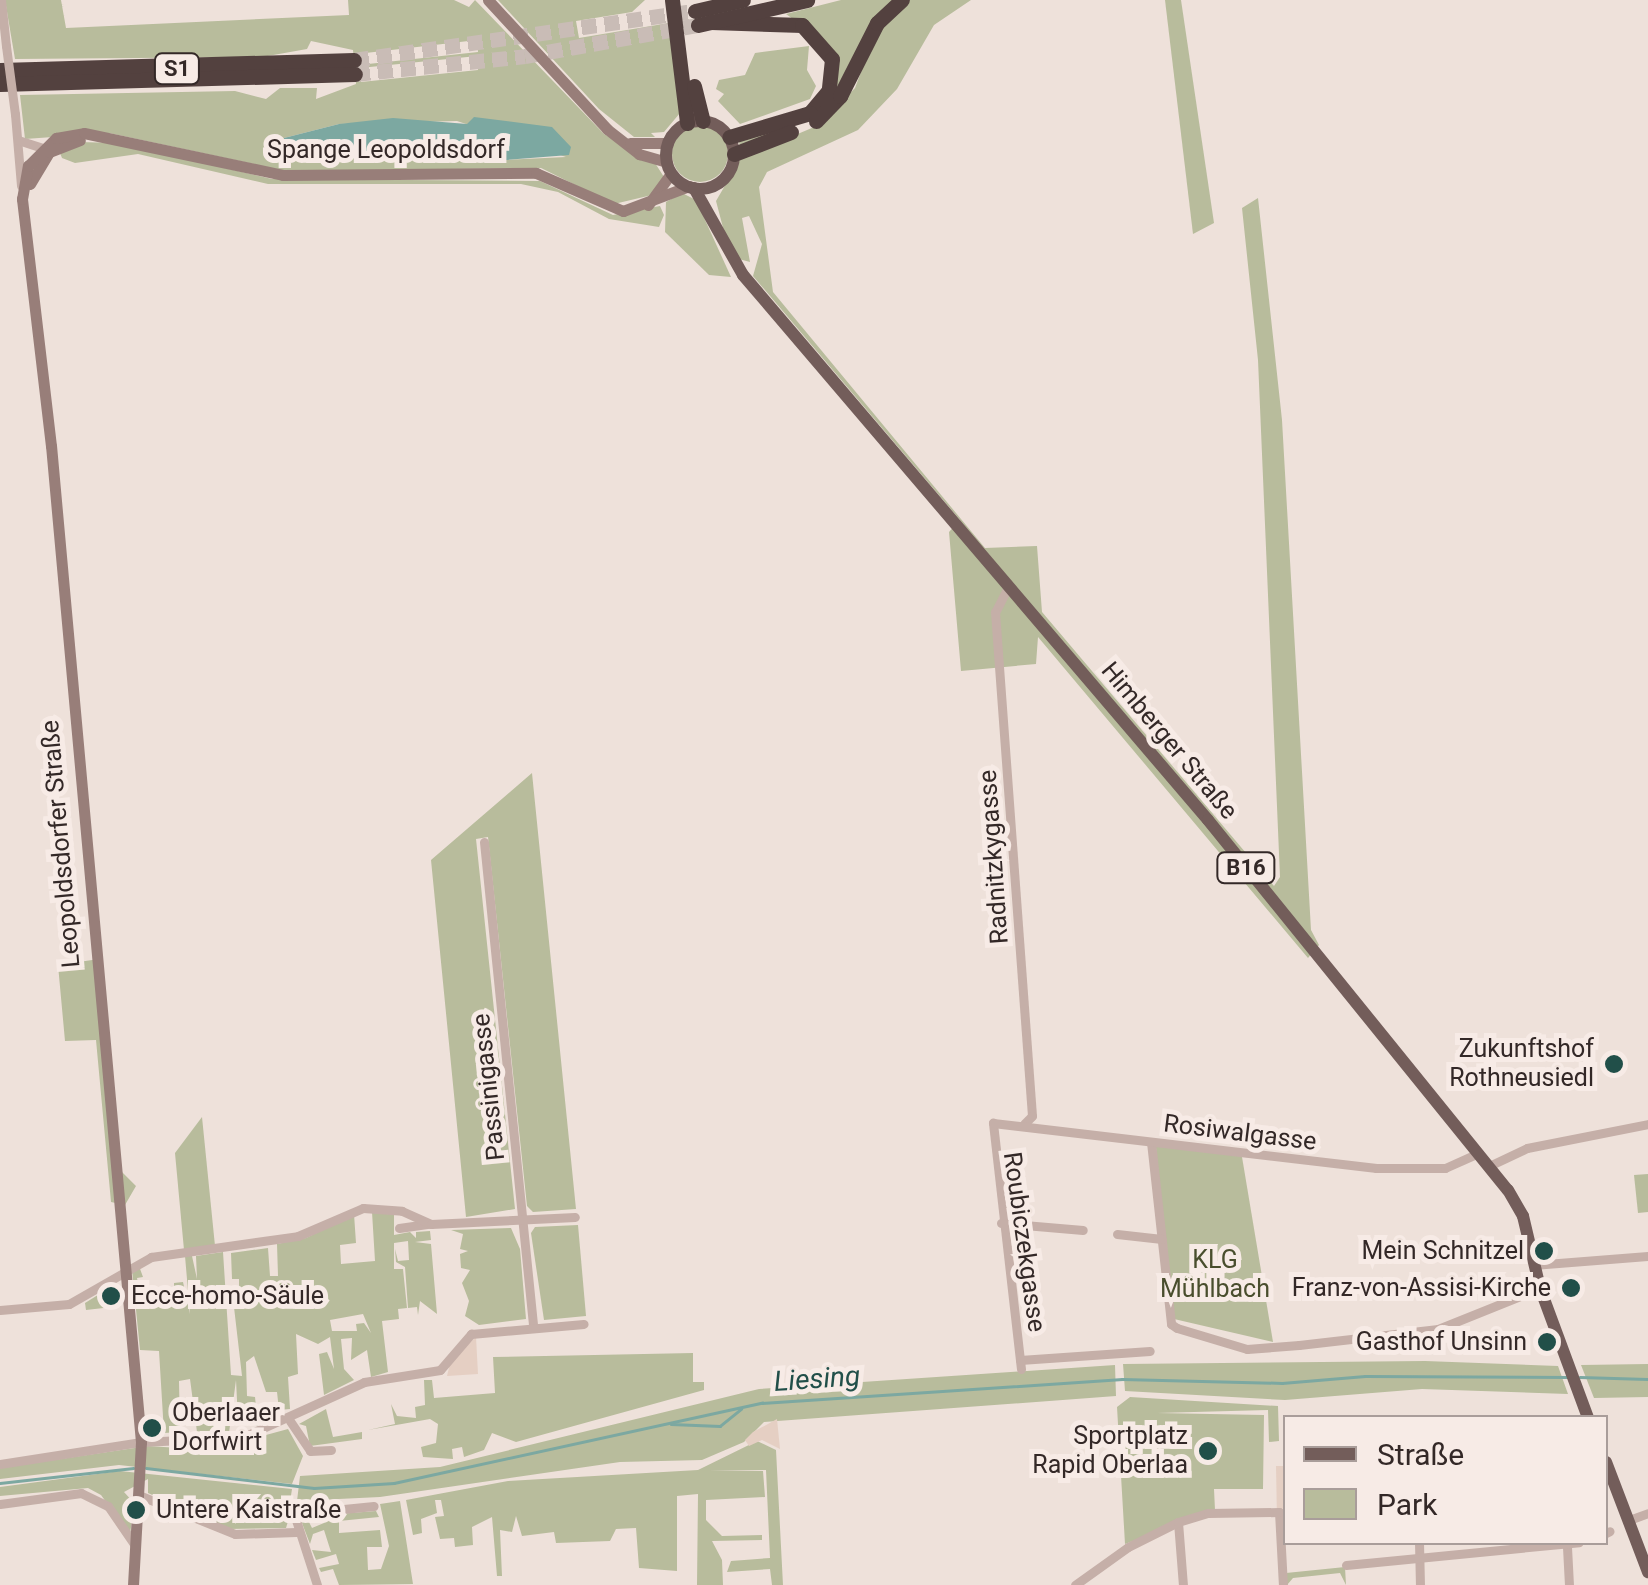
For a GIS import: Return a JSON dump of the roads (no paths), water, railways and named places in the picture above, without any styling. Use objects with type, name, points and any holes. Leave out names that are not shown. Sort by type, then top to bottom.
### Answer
[{"type":"highway","points":[[672,0],[694,122]]},
{"type":"highway","points":[[696,14],[743,0]]},
{"type":"highway","points":[[696,14],[807,0]]},
{"type":"highway","points":[[732,146],[828,111],[878,22],[902,0]]},
{"type":"highway","points":[[694,122],[696,14]]},
{"type":"highway","points":[[696,14],[802,25],[832,60],[829,90],[810,113],[732,146]]},
{"type":"highway","name":"S1","points":[[0,70],[354,67],[0,84]]},
{"type":"main road","points":[[488,0],[626,143],[669,167],[692,188],[714,186],[729,173],[732,146],[694,122],[668,143],[626,143]]},
{"type":"main road","name":"Spange Leopoldsdorf","points":[[46,149],[72,134],[118,139],[284,175],[536,173],[611,209],[647,205],[692,188]]},
{"type":"main road","points":[[647,205],[669,167],[668,143]]},
{"type":"main road","points":[[30,170],[46,149]]},
{"type":"main road","name":"Leopoldsdorfer Straße","points":[[30,170],[22,189],[141,1449],[141,1490]]},
{"type":"main road","name":"Leopoldsdorfer Straße","points":[[27,228],[30,170]]},
{"type":"main road","points":[[714,186],[714,230]]},
{"type":"main road","name":"Himberger Straße","points":[[692,188],[743,275],[1489,1166],[1521,1210],[1540,1288],[1587,1415]]},
{"type":"main road","points":[[1608,1467],[1648,1572]]},
{"type":"main road","points":[[133,1585],[141,1490]]},
{"type":"street","name":"Leopoldsdorfer Straße","points":[[1,0],[22,189]]},
{"type":"street","name":"Leopoldsdorfer Straße","points":[[18,140],[30,170]]},
{"type":"street","points":[[18,140],[46,149]]},
{"type":"street","name":"Radnitzkygasse","points":[[1008,587],[995,612],[1032,1116],[1024,1124]]},
{"type":"street","name":"Passinigasse","points":[[484,842],[533,1328]]},
{"type":"street","name":"Rosiwalgasse","points":[[993,1122],[1407,1169],[1455,1166],[1479,1153]]},
{"type":"street","name":"Roubiczekgasse","points":[[993,1122],[1020,1365],[1150,1351]]},
{"type":"street","points":[[1489,1166],[1527,1148],[1648,1124]]},
{"type":"street","points":[[1151,1142],[1171,1324],[1247,1349],[1300,1346],[1438,1329],[1540,1288]]},
{"type":"street","points":[[0,1310],[86,1299],[124,1269],[162,1255],[298,1236],[363,1208],[402,1211],[432,1224]]},
{"type":"street","points":[[399,1228],[575,1217]]},
{"type":"street","points":[[1002,1223],[1083,1230]]},
{"type":"street","points":[[1117,1234],[1162,1239]]},
{"type":"street","points":[[1537,1264],[1648,1256]]},
{"type":"street","points":[[0,1464],[216,1441],[267,1430],[364,1382],[440,1370],[471,1334],[584,1324]]},
{"type":"street","points":[[290,1420],[310,1452],[331,1450]]},
{"type":"street","points":[[141,1490],[235,1534],[296,1532]]},
{"type":"street","points":[[0,1504],[80,1492],[108,1506],[134,1544]]},
{"type":"street","points":[[317,1585],[296,1532],[298,1510],[374,1506]]},
{"type":"street","points":[[1283,1507],[1283,1585]]},
{"type":"street","points":[[1076,1585],[1128,1547],[1178,1522],[1208,1513],[1280,1512]]},
{"type":"street","points":[[1629,1520],[1648,1513]]},
{"type":"street","points":[[1178,1522],[1184,1585]]},
{"type":"street","points":[[1419,1545],[1420,1585]]},
{"type":"street","points":[[1346,1566],[1572,1545]]},
{"type":"street","points":[[1568,1547],[1569,1585]]},
{"type":"water","points":[[474,117],[552,127],[571,147],[569,155],[480,162],[467,151],[407,157],[283,151],[284,138],[339,124],[393,118],[467,124]]},
{"type":"waterway","name":"Liesing","points":[[146,1468],[314,1488],[394,1483],[762,1403],[1122,1379],[1282,1383],[1365,1376],[1567,1377]]},
{"type":"waterway","name":"Liesing","points":[[1580,1377],[1648,1379]]},
{"type":"waterway","points":[[671,1424],[720,1426],[741,1409]]},
{"type":"waterway","name":"Liesing","points":[[0,1483],[133,1468]]},
{"type":"tunnel","points":[[354,60],[695,11]]},
{"type":"tunnel","points":[[355,74],[525,56],[698,25]]},
{"type":"place","name":"Zukunftshof Rothneusiedl","points":[[1614,1064]]},
{"type":"place","name":"Mein Schnitzel","points":[[1544,1251]]},
{"type":"place","name":"Franz-von-Assisi-Kirche","points":[[1571,1288]]},
{"type":"place","name":"Ecce-homo-Säule","points":[[111,1296]]},
{"type":"place","name":"Gasthof Unsinn","points":[[1547,1342]]},
{"type":"place","name":"Oberlaaer Dorfwirt","points":[[152,1428]]},
{"type":"place","name":"Sportplatz Rapid Oberlaa","points":[[1208,1451]]},
{"type":"place","name":"Untere Kaistraße","points":[[136,1510]]},
{"type":"park label","name":"KLG Mühlbach","points":[[1215,1276]]}]
